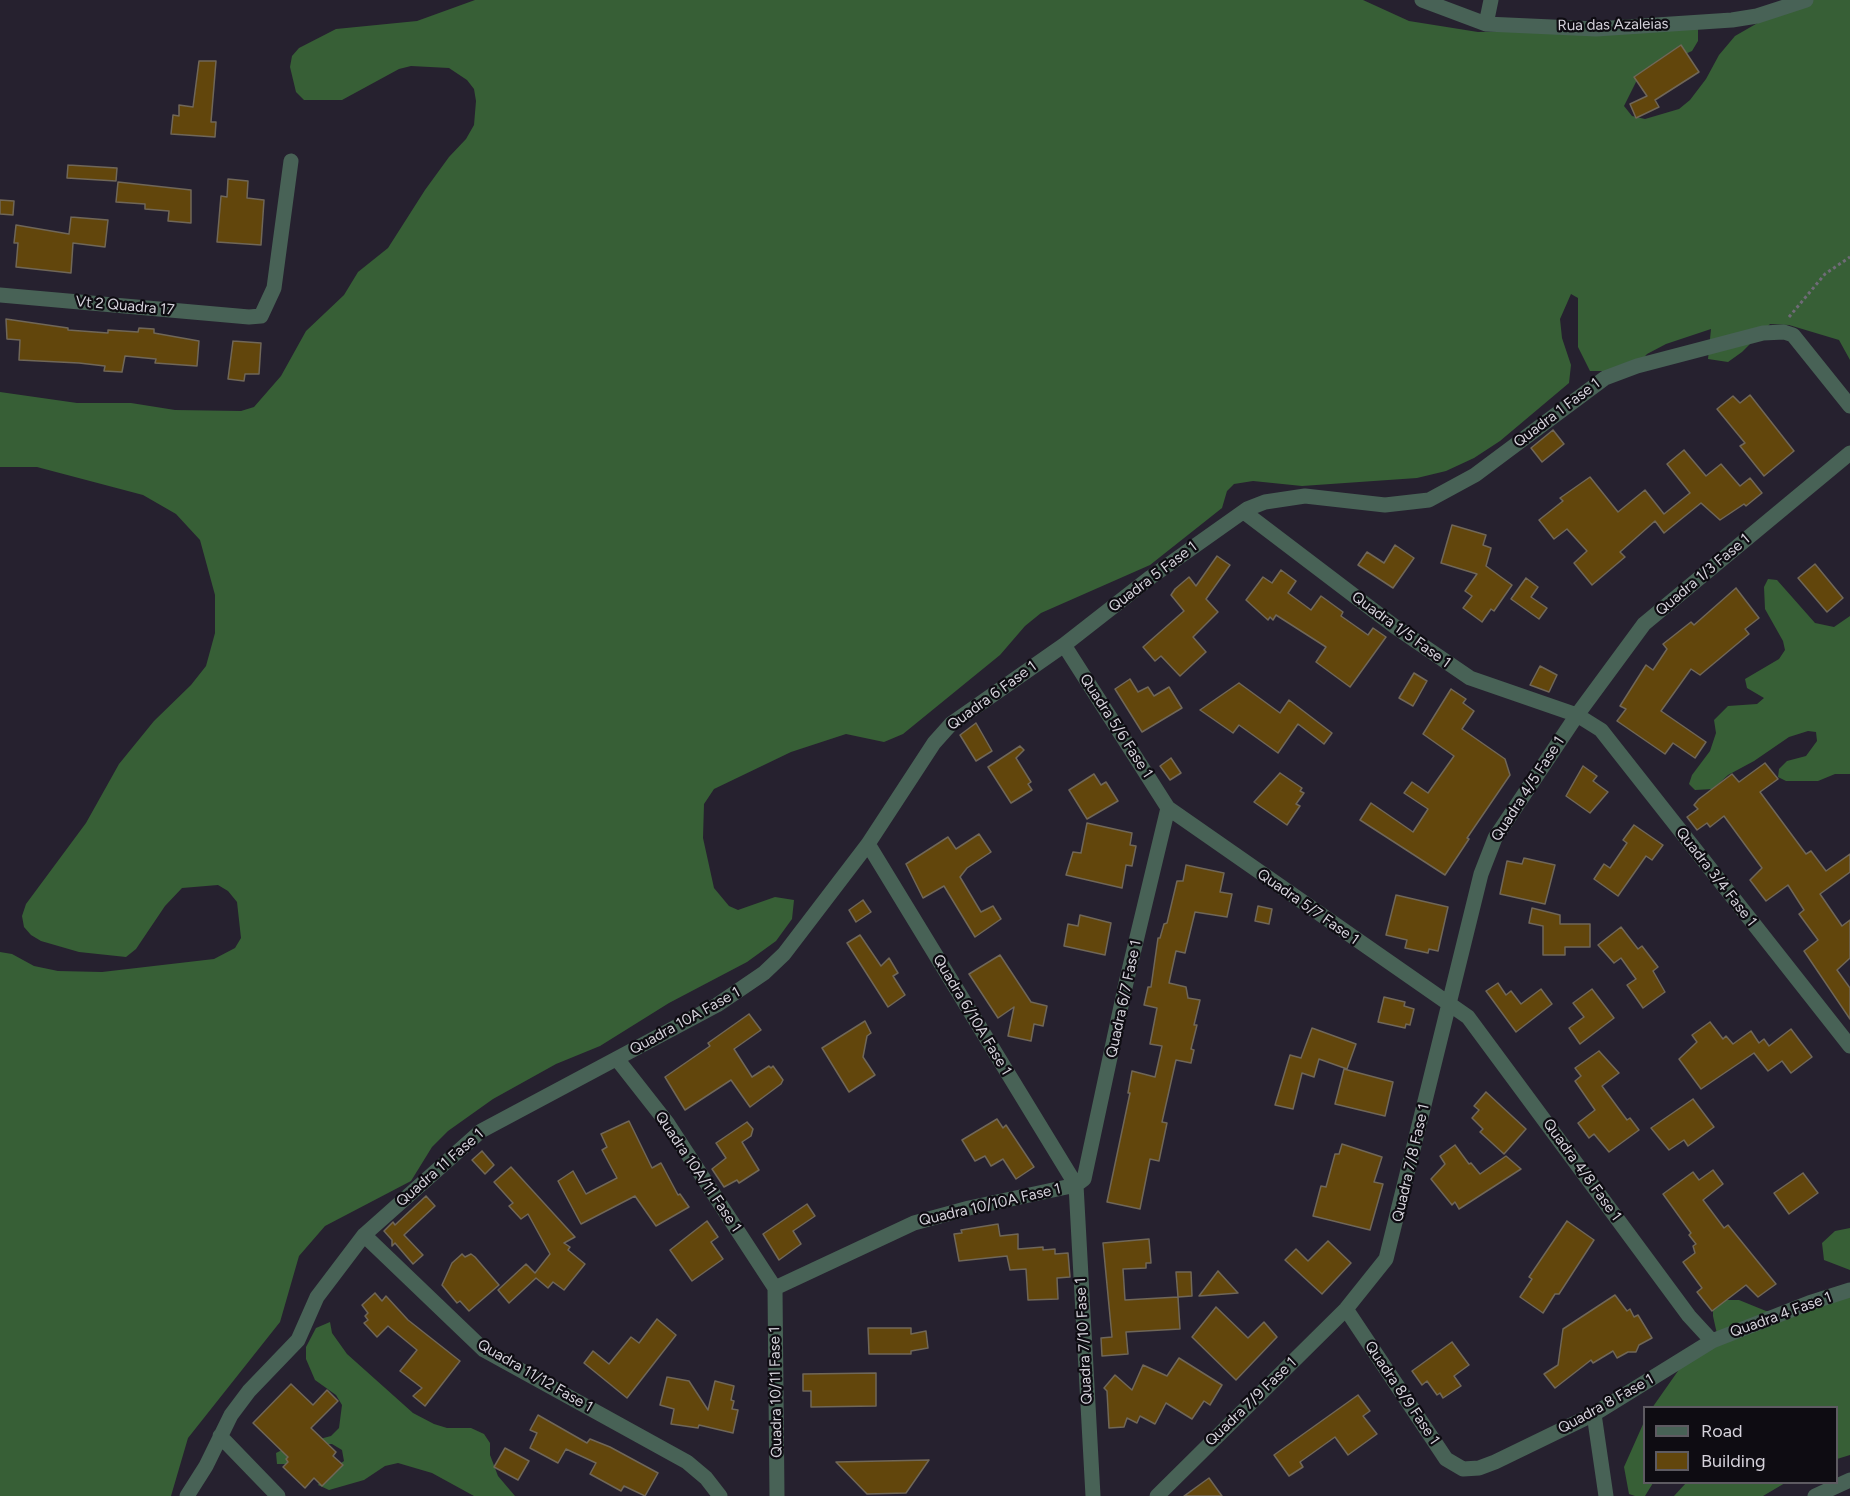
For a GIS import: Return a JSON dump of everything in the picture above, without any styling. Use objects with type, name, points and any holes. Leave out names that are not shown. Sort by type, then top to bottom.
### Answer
[{"type":"street","name":"Rua das Azaleias","points":[[1422,0],[1486,24],[1596,29],[1732,20],[1757,16],[1806,0]]},
{"type":"street","points":[[1486,24],[1491,0]]},
{"type":"street","name":"Vt 2 Quadra 17","points":[[0,295],[249,317],[261,316],[274,288],[291,161]]},
{"type":"street","points":[[1777,332],[1792,335],[1850,406]]},
{"type":"street","name":"Quadra 1 Fase 1","points":[[1244,512],[1265,502],[1290,497],[1318,497],[1385,506],[1429,500],[1475,475],[1605,378],[1717,345],[1777,332]]},
{"type":"street","name":"Quadra 1/3 Fase 1","points":[[1576,715],[1644,624],[1850,453]]},
{"type":"street","name":"Quadra 5 Fase 1","points":[[1064,645],[1150,577],[1244,512]]},
{"type":"street","name":"Quadra 1/5 Fase 1","points":[[1244,512],[1394,626],[1470,678],[1576,715]]},
{"type":"street","name":"Quadra 5/6 Fase 1","points":[[1064,645],[1168,808]]},
{"type":"street","name":"Quadra 6 Fase 1","points":[[868,844],[934,743],[951,724],[1064,645]]},
{"type":"street","name":"Quadra 4/5 Fase 1","points":[[1448,1005],[1488,854],[1576,715]]},
{"type":"street","name":"Quadra 3/4 Fase 1","points":[[1576,715],[1601,730],[1850,1046]]},
{"type":"street","name":"Quadra 5/7 Fase 1","points":[[1168,808],[1448,1005]]},
{"type":"street","name":"Quadra 6/7 Fase 1","points":[[1076,1185],[1086,1175],[1126,983],[1168,808]]},
{"type":"street","name":"Quadra 10A Fase 1","points":[[617,1059],[717,1005],[764,973],[784,954],[868,844]]},
{"type":"street","name":"Quadra 6/10A Fase 1","points":[[868,844],[1076,1185]]},
{"type":"street","name":"Quadra 7/8 Fase 1","points":[[1346,1309],[1386,1259],[1448,1005]]},
{"type":"street","name":"Quadra 4/8 Fase 1","points":[[1448,1005],[1468,1017],[1689,1316],[1712,1341]]},
{"type":"street","name":"Quadra 11 Fase 1","points":[[187,1496],[206,1466],[220,1436],[249,1391],[297,1340],[317,1297],[364,1235],[481,1131],[617,1059]]},
{"type":"street","name":"Quadra 10A/11 Fase 1","points":[[617,1059],[668,1124],[775,1288]]},
{"type":"street","name":"Quadra 10/10A Fase 1","points":[[775,1288],[914,1223],[969,1208],[1076,1185]]},
{"type":"street","name":"Quadra 7/10 Fase 1","points":[[1076,1185],[1093,1496]]},
{"type":"street","name":"Quadra 11/12 Fase 1","points":[[364,1235],[484,1350],[687,1462],[706,1478],[720,1496]]},
{"type":"street","name":"Quadra 10/11 Fase 1","points":[[775,1288],[777,1496]]},
{"type":"street","name":"Quadra 4 Fase 1","points":[[1712,1341],[1809,1302],[1850,1290]]},
{"type":"street","name":"Quadra 8/9 Fase 1","points":[[1346,1309],[1446,1459],[1463,1469]]},
{"type":"street","name":"Quadra 7/9 Fase 1","points":[[1157,1496],[1346,1309]]},
{"type":"street","name":"Quadra 8 Fase 1","points":[[1463,1469],[1479,1468],[1495,1462],[1594,1414],[1712,1341]]},
{"type":"street","points":[[1594,1414],[1606,1496]]},
{"type":"street","points":[[220,1436],[278,1496]]},
{"type":"street","points":[[1815,1496],[1850,1480]]},
{"type":"path","points":[[1777,332],[1825,274],[1850,257]]},
{"type":"green space","points":[[475,0],[1363,0],[1409,21],[1478,32],[1698,28],[1698,41],[1692,51],[1640,74],[1624,106],[1632,116],[1645,119],[1679,109],[1690,100],[1706,79],[1719,55],[1735,36],[1768,17],[1809,0],[1850,0],[1850,360],[1839,340],[1789,325],[1770,324],[1742,352],[1728,362],[1708,359],[1711,329],[1666,344],[1647,354],[1640,362],[1611,371],[1590,371],[1578,347],[1578,298],[1571,294],[1560,319],[1562,338],[1571,365],[1569,383],[1500,441],[1474,458],[1446,471],[1417,478],[1302,486],[1253,481],[1234,484],[1227,491],[1222,508],[1150,565],[1041,613],[1025,626],[1000,655],[903,734],[884,742],[846,734],[791,752],[714,789],[704,804],[703,838],[714,888],[729,906],[738,910],[775,897],[794,900],[792,919],[776,941],[747,962],[669,1003],[600,1046],[556,1064],[493,1099],[448,1131],[432,1147],[411,1181],[325,1226],[299,1256],[280,1322],[188,1438],[171,1496],[0,1496],[0,952],[12,954],[34,966],[58,971],[102,972],[214,959],[235,948],[241,938],[237,902],[228,891],[218,885],[182,888],[165,906],[136,949],[126,957],[79,952],[41,941],[24,927],[22,916],[26,904],[86,823],[119,764],[154,721],[191,685],[206,666],[215,633],[215,595],[200,540],[176,514],[143,495],[37,467],[0,467],[0,392],[77,403],[131,403],[175,410],[241,411],[254,407],[281,376],[306,331],[344,295],[358,272],[388,248],[425,190],[449,157],[466,139],[474,125],[476,101],[474,89],[467,80],[449,68],[411,66],[399,69],[342,100],[304,100],[296,92],[290,67],[292,56],[299,48],[336,29],[417,21]]},
{"type":"green space","points":[[1768,579],[1777,580],[1815,623],[1834,627],[1850,616],[1850,774],[1835,774],[1818,781],[1786,781],[1778,777],[1779,769],[1787,761],[1806,756],[1817,741],[1816,732],[1808,731],[1789,737],[1754,761],[1728,775],[1713,789],[1695,790],[1689,784],[1692,775],[1710,751],[1716,733],[1714,720],[1728,706],[1757,704],[1764,698],[1747,688],[1745,679],[1779,659],[1785,650],[1783,641],[1765,609],[1764,587]]},
{"type":"green space","points":[[1850,1228],[1850,1270],[1824,1260],[1822,1243],[1835,1231]]},
{"type":"green space","points":[[1850,1293],[1850,1455],[1838,1459],[1838,1406],[1653,1406],[1692,1351],[1719,1343],[1713,1307],[1720,1300],[1739,1300],[1766,1311],[1787,1311]]},
{"type":"green space","points":[[330,1322],[332,1333],[347,1354],[413,1413],[447,1428],[471,1428],[484,1434],[490,1443],[490,1455],[498,1476],[515,1496],[474,1496],[432,1473],[398,1463],[385,1466],[364,1480],[329,1490],[318,1485],[325,1474],[344,1461],[342,1450],[332,1444],[320,1444],[290,1464],[277,1464],[276,1453],[286,1448],[331,1436],[339,1428],[342,1405],[336,1395],[315,1380],[306,1359],[306,1347],[316,1328]]},
{"type":"green space","points":[[1643,1424],[1643,1484],[1652,1484],[1645,1496],[1629,1494],[1624,1467]]},
{"type":"green space","points":[[1685,1484],[1783,1484],[1763,1496],[1674,1496]]},
{"type":"building","points":[[1681,45],[1699,72],[1655,100],[1659,107],[1636,118],[1630,104],[1647,96],[1634,77]]},
{"type":"building","points":[[199,61],[216,61],[211,122],[216,122],[215,137],[171,134],[173,115],[179,116],[179,105],[193,107]]},
{"type":"building","points":[[68,165],[117,168],[116,181],[67,178]]},
{"type":"building","points":[[228,179],[248,181],[247,198],[264,200],[261,245],[217,242],[221,196],[227,197]]},
{"type":"building","points":[[118,182],[191,190],[191,223],[168,221],[169,211],[145,209],[145,204],[116,202]]},
{"type":"building","points":[[0,200],[14,201],[13,215],[0,214]]},
{"type":"building","points":[[71,217],[108,220],[105,247],[73,243],[71,273],[16,267],[18,243],[14,243],[16,225],[69,234]]},
{"type":"building","points":[[6,319],[68,328],[68,330],[108,333],[108,330],[138,332],[139,328],[154,329],[154,333],[199,341],[197,366],[155,363],[156,359],[125,356],[122,372],[104,371],[105,366],[19,360],[20,340],[7,339]]},
{"type":"building","points":[[233,341],[261,343],[259,374],[245,374],[244,381],[228,379]]},
{"type":"building","points":[[1750,395],[1794,451],[1764,476],[1740,446],[1745,443],[1717,409],[1733,396],[1740,403]]},
{"type":"building","points":[[1553,430],[1564,444],[1542,462],[1531,448]]},
{"type":"building","points":[[1684,450],[1706,476],[1721,464],[1740,486],[1750,478],[1762,493],[1746,506],[1744,504],[1720,520],[1701,503],[1664,533],[1655,521],[1620,552],[1625,557],[1592,585],[1574,563],[1587,551],[1567,529],[1554,539],[1539,520],[1563,501],[1560,498],[1590,477],[1618,512],[1645,490],[1664,514],[1690,493],[1667,464]]},
{"type":"building","points":[[1452,525],[1486,535],[1483,545],[1491,548],[1486,566],[1512,585],[1494,611],[1491,609],[1482,622],[1463,608],[1472,596],[1465,591],[1477,574],[1441,563]]},
{"type":"building","points":[[1395,545],[1414,558],[1393,588],[1358,565],[1367,552],[1384,563]]},
{"type":"building","points":[[1217,556],[1230,565],[1206,599],[1218,612],[1193,637],[1206,652],[1180,676],[1161,656],[1155,661],[1143,647],[1184,611],[1171,595],[1175,589],[1189,577],[1196,586]]},
{"type":"building","points":[[1815,564],[1843,598],[1827,612],[1798,578]]},
{"type":"building","points":[[1281,570],[1296,581],[1288,593],[1311,610],[1321,596],[1343,612],[1341,616],[1368,635],[1373,628],[1386,637],[1350,687],[1316,662],[1326,647],[1276,615],[1273,620],[1270,617],[1268,620],[1246,600],[1263,577],[1272,583]]},
{"type":"building","points":[[1526,578],[1538,587],[1531,597],[1547,608],[1539,619],[1511,599]]},
{"type":"building","points":[[1736,588],[1759,618],[1745,629],[1749,634],[1700,675],[1691,669],[1661,711],[1706,742],[1695,758],[1673,743],[1665,754],[1617,721],[1626,709],[1620,706],[1646,665],[1653,670],[1667,649],[1663,644],[1691,622],[1694,625]]},
{"type":"building","points":[[1540,666],[1557,675],[1549,692],[1530,685]]},
{"type":"building","points":[[1414,673],[1427,681],[1413,706],[1399,698]]},
{"type":"building","points":[[1130,679],[1138,692],[1148,687],[1154,696],[1169,687],[1182,708],[1142,732],[1115,689]]},
{"type":"building","points":[[1239,683],[1280,713],[1289,700],[1332,733],[1324,744],[1298,724],[1278,753],[1239,725],[1233,733],[1200,710]]},
{"type":"building","points":[[1451,689],[1466,699],[1463,703],[1474,711],[1462,729],[1505,759],[1510,775],[1445,875],[1360,820],[1371,803],[1413,832],[1428,809],[1404,793],[1412,782],[1428,793],[1454,756],[1423,734]]},
{"type":"building","points":[[976,723],[992,751],[976,761],[960,735]]},
{"type":"building","points":[[1020,746],[1024,750],[1016,758],[1031,782],[1028,784],[1032,790],[1011,803],[988,767]]},
{"type":"building","points":[[1171,758],[1181,773],[1170,780],[1160,766]]},
{"type":"building","points":[[1765,763],[1778,779],[1760,792],[1806,854],[1811,851],[1826,871],[1850,854],[1850,872],[1820,894],[1842,926],[1850,920],[1850,958],[1837,970],[1850,988],[1850,1019],[1804,951],[1818,940],[1799,914],[1804,910],[1788,885],[1766,901],[1750,880],[1762,868],[1724,816],[1710,827],[1707,823],[1697,830],[1687,817],[1698,809],[1694,805],[1699,799],[1732,774],[1739,782]]},
{"type":"building","points":[[1583,766],[1597,776],[1593,781],[1608,792],[1590,813],[1566,796]]},
{"type":"building","points":[[1280,773],[1302,788],[1300,791],[1304,793],[1296,804],[1300,806],[1287,825],[1254,802]]},
{"type":"building","points":[[1094,774],[1101,785],[1106,782],[1118,801],[1087,819],[1069,790]]},
{"type":"building","points":[[1087,823],[1132,833],[1130,845],[1136,846],[1132,866],[1126,865],[1122,888],[1066,875],[1073,852],[1081,853]]},
{"type":"building","points":[[1634,825],[1663,845],[1652,860],[1646,856],[1618,896],[1594,879],[1604,864],[1610,868],[1627,843],[1623,840]]},
{"type":"building","points":[[979,834],[991,852],[967,868],[960,877],[981,912],[993,906],[1001,919],[975,937],[944,886],[923,898],[906,864],[948,837],[956,849]]},
{"type":"building","points":[[1524,858],[1555,865],[1545,904],[1500,894],[1507,861],[1522,864]]},
{"type":"building","points":[[1186,865],[1224,873],[1220,892],[1232,894],[1227,917],[1195,912],[1185,953],[1176,951],[1169,983],[1186,987],[1188,998],[1200,1000],[1191,1049],[1194,1050],[1191,1063],[1176,1060],[1162,1122],[1167,1123],[1159,1161],[1150,1159],[1140,1209],[1107,1202],[1130,1093],[1128,1093],[1132,1071],[1155,1077],[1162,1046],[1150,1044],[1157,1008],[1144,1005],[1148,987],[1151,987],[1158,938],[1160,938],[1164,924],[1167,923],[1177,881],[1183,881]]},
{"type":"building","points":[[1396,895],[1448,907],[1438,951],[1429,949],[1428,953],[1405,948],[1407,940],[1386,935]]},
{"type":"building","points":[[863,900],[871,912],[856,922],[849,910]]},
{"type":"building","points":[[1258,906],[1272,909],[1269,924],[1255,921]]},
{"type":"building","points":[[1532,908],[1560,915],[1560,924],[1590,924],[1590,947],[1565,947],[1565,955],[1543,955],[1543,926],[1529,923]]},
{"type":"building","points":[[1080,915],[1111,923],[1105,955],[1064,946],[1068,924],[1078,926]]},
{"type":"building","points":[[1621,927],[1638,949],[1642,946],[1658,967],[1653,971],[1665,992],[1643,1008],[1627,985],[1636,979],[1621,958],[1614,963],[1598,945]]},
{"type":"building","points":[[860,935],[881,966],[889,958],[898,973],[893,976],[905,995],[888,1007],[847,943]]},
{"type":"building","points":[[1000,955],[1031,1002],[1047,1006],[1043,1026],[1034,1024],[1031,1041],[1008,1036],[1014,1007],[998,1018],[969,974]]},
{"type":"building","points":[[1498,983],[1506,995],[1511,991],[1521,1004],[1541,989],[1552,1004],[1516,1032],[1486,991]]},
{"type":"building","points":[[1592,989],[1614,1018],[1580,1044],[1569,1028],[1584,1017],[1573,1003]]},
{"type":"building","points":[[1384,997],[1405,1002],[1404,1006],[1414,1009],[1410,1025],[1406,1024],[1405,1028],[1378,1022]]},
{"type":"building","points":[[749,1014],[761,1030],[734,1049],[752,1077],[769,1066],[771,1068],[773,1066],[783,1080],[781,1084],[750,1107],[731,1080],[685,1110],[665,1077],[710,1046],[708,1043]]},
{"type":"building","points":[[865,1021],[871,1033],[867,1036],[863,1057],[875,1075],[849,1092],[822,1048]]},
{"type":"building","points":[[1710,1022],[1723,1039],[1726,1036],[1733,1044],[1751,1031],[1759,1043],[1764,1039],[1769,1046],[1791,1029],[1812,1057],[1791,1073],[1782,1061],[1768,1071],[1754,1053],[1701,1089],[1679,1059],[1697,1042],[1692,1035]]},
{"type":"building","points":[[1312,1028],[1356,1044],[1347,1069],[1319,1059],[1314,1077],[1302,1073],[1293,1109],[1275,1105],[1290,1055],[1301,1058]]},
{"type":"building","points":[[1599,1051],[1619,1073],[1602,1086],[1627,1120],[1630,1118],[1639,1130],[1609,1152],[1594,1134],[1589,1138],[1578,1123],[1595,1110],[1575,1081],[1581,1076],[1575,1068]]},
{"type":"building","points":[[1344,1069],[1393,1082],[1385,1116],[1335,1104]]},
{"type":"building","points":[[1486,1092],[1526,1129],[1504,1154],[1480,1132],[1483,1129],[1472,1118],[1479,1110],[1474,1106]]},
{"type":"building","points":[[1693,1099],[1714,1127],[1688,1146],[1684,1140],[1669,1150],[1651,1128]]},
{"type":"building","points":[[997,1119],[1003,1128],[1006,1125],[1034,1167],[1016,1179],[1003,1159],[991,1166],[985,1156],[975,1161],[962,1140]]},
{"type":"building","points":[[629,1121],[652,1168],[661,1163],[678,1195],[680,1194],[689,1207],[656,1226],[635,1196],[581,1224],[558,1181],[573,1171],[586,1194],[617,1178],[602,1150],[607,1147],[601,1134]]},
{"type":"building","points":[[747,1122],[753,1129],[751,1136],[742,1142],[759,1170],[739,1183],[737,1180],[724,1187],[712,1169],[726,1158],[716,1143]]},
{"type":"building","points":[[1342,1144],[1382,1157],[1374,1182],[1383,1184],[1370,1230],[1313,1216],[1321,1186],[1326,1187],[1335,1154],[1339,1154]]},
{"type":"building","points":[[1455,1145],[1469,1164],[1471,1163],[1480,1174],[1506,1156],[1521,1169],[1459,1209],[1455,1202],[1452,1205],[1431,1179],[1445,1164],[1440,1156]]},
{"type":"building","points":[[482,1151],[494,1165],[485,1174],[472,1160]]},
{"type":"building","points":[[511,1167],[575,1237],[564,1243],[570,1247],[568,1250],[585,1264],[564,1290],[553,1282],[548,1288],[536,1278],[509,1303],[498,1290],[526,1264],[535,1273],[550,1254],[528,1214],[521,1219],[509,1206],[513,1203],[494,1182]]},
{"type":"building","points":[[1713,1170],[1723,1184],[1703,1200],[1724,1228],[1728,1225],[1776,1284],[1758,1297],[1746,1285],[1712,1311],[1697,1292],[1702,1288],[1683,1262],[1695,1253],[1693,1246],[1696,1244],[1689,1235],[1691,1233],[1663,1194],[1693,1172],[1699,1180]]},
{"type":"building","points":[[1803,1173],[1818,1193],[1789,1214],[1774,1193]]},
{"type":"building","points":[[426,1196],[435,1206],[404,1235],[423,1255],[413,1264],[395,1243],[392,1246],[392,1240],[384,1231],[393,1222],[395,1225]]},
{"type":"building","points":[[807,1204],[815,1216],[793,1231],[801,1244],[779,1260],[763,1234]]},
{"type":"building","points":[[707,1221],[718,1237],[711,1242],[723,1259],[692,1281],[670,1250]]},
{"type":"building","points":[[1567,1221],[1594,1240],[1559,1294],[1555,1294],[1543,1313],[1520,1297],[1532,1279],[1529,1277]]},
{"type":"building","points":[[998,1224],[1000,1236],[1018,1234],[1018,1249],[1043,1247],[1043,1250],[1055,1249],[1055,1254],[1068,1253],[1070,1277],[1057,1278],[1058,1299],[1028,1300],[1026,1269],[1010,1270],[1007,1256],[959,1261],[954,1234],[962,1233],[961,1230]]},
{"type":"building","points":[[1149,1239],[1151,1263],[1146,1263],[1146,1268],[1123,1269],[1125,1300],[1178,1297],[1180,1329],[1126,1332],[1128,1354],[1102,1356],[1101,1338],[1112,1337],[1103,1243]]},
{"type":"building","points":[[1328,1241],[1351,1263],[1322,1294],[1285,1260],[1296,1249],[1308,1261]]},
{"type":"building","points":[[462,1254],[465,1257],[471,1254],[475,1257],[499,1285],[469,1311],[460,1301],[457,1303],[442,1285],[452,1263]]},
{"type":"building","points":[[1218,1271],[1238,1293],[1199,1296]]},
{"type":"building","points":[[1176,1272],[1191,1272],[1192,1296],[1178,1297]]},
{"type":"building","points":[[375,1293],[382,1301],[386,1296],[408,1320],[460,1361],[425,1406],[413,1396],[422,1388],[400,1371],[417,1350],[388,1326],[377,1337],[364,1323],[368,1320],[365,1316],[368,1313],[362,1305]]},
{"type":"building","points":[[1615,1295],[1627,1311],[1630,1309],[1634,1317],[1638,1315],[1652,1338],[1639,1345],[1636,1352],[1628,1352],[1617,1358],[1613,1351],[1593,1363],[1591,1360],[1555,1388],[1544,1374],[1558,1365],[1563,1329]]},
{"type":"building","points":[[1216,1307],[1248,1338],[1264,1322],[1277,1337],[1236,1380],[1192,1337]]},
{"type":"building","points":[[657,1319],[676,1335],[627,1398],[584,1363],[593,1351],[609,1364],[631,1337],[639,1343]]},
{"type":"building","points":[[868,1328],[911,1328],[911,1334],[926,1331],[928,1348],[911,1351],[911,1354],[869,1354]]},
{"type":"building","points":[[1452,1342],[1469,1365],[1454,1376],[1461,1386],[1443,1398],[1440,1393],[1437,1395],[1427,1381],[1422,1385],[1412,1371]]},
{"type":"building","points":[[1179,1358],[1222,1385],[1210,1405],[1204,1401],[1192,1419],[1166,1403],[1155,1424],[1140,1416],[1137,1423],[1127,1418],[1124,1427],[1109,1428],[1107,1391],[1104,1388],[1115,1375],[1132,1390],[1143,1365],[1167,1376]]},
{"type":"building","points":[[876,1373],[876,1406],[811,1407],[811,1391],[803,1391],[803,1374]]},
{"type":"building","points":[[667,1377],[689,1381],[708,1410],[715,1381],[734,1386],[732,1409],[738,1410],[733,1433],[699,1425],[698,1428],[671,1424],[674,1409],[660,1405]]},
{"type":"building","points":[[291,1384],[313,1405],[327,1390],[338,1401],[311,1428],[336,1452],[333,1456],[343,1465],[322,1486],[314,1478],[305,1488],[283,1467],[288,1462],[286,1459],[288,1457],[253,1423]]},
{"type":"building","points":[[1358,1395],[1370,1411],[1363,1416],[1377,1434],[1348,1455],[1335,1437],[1300,1462],[1303,1467],[1289,1476],[1274,1455]]},
{"type":"building","points":[[538,1415],[587,1443],[590,1439],[610,1447],[658,1473],[645,1496],[624,1486],[621,1491],[590,1474],[596,1463],[566,1449],[558,1463],[530,1448],[537,1433],[530,1430]]},
{"type":"building","points":[[505,1448],[529,1461],[518,1480],[494,1467]]},
{"type":"building","points":[[929,1460],[906,1493],[867,1494],[836,1462]]},
{"type":"building","points":[[1209,1478],[1222,1496],[1184,1496]]}]
